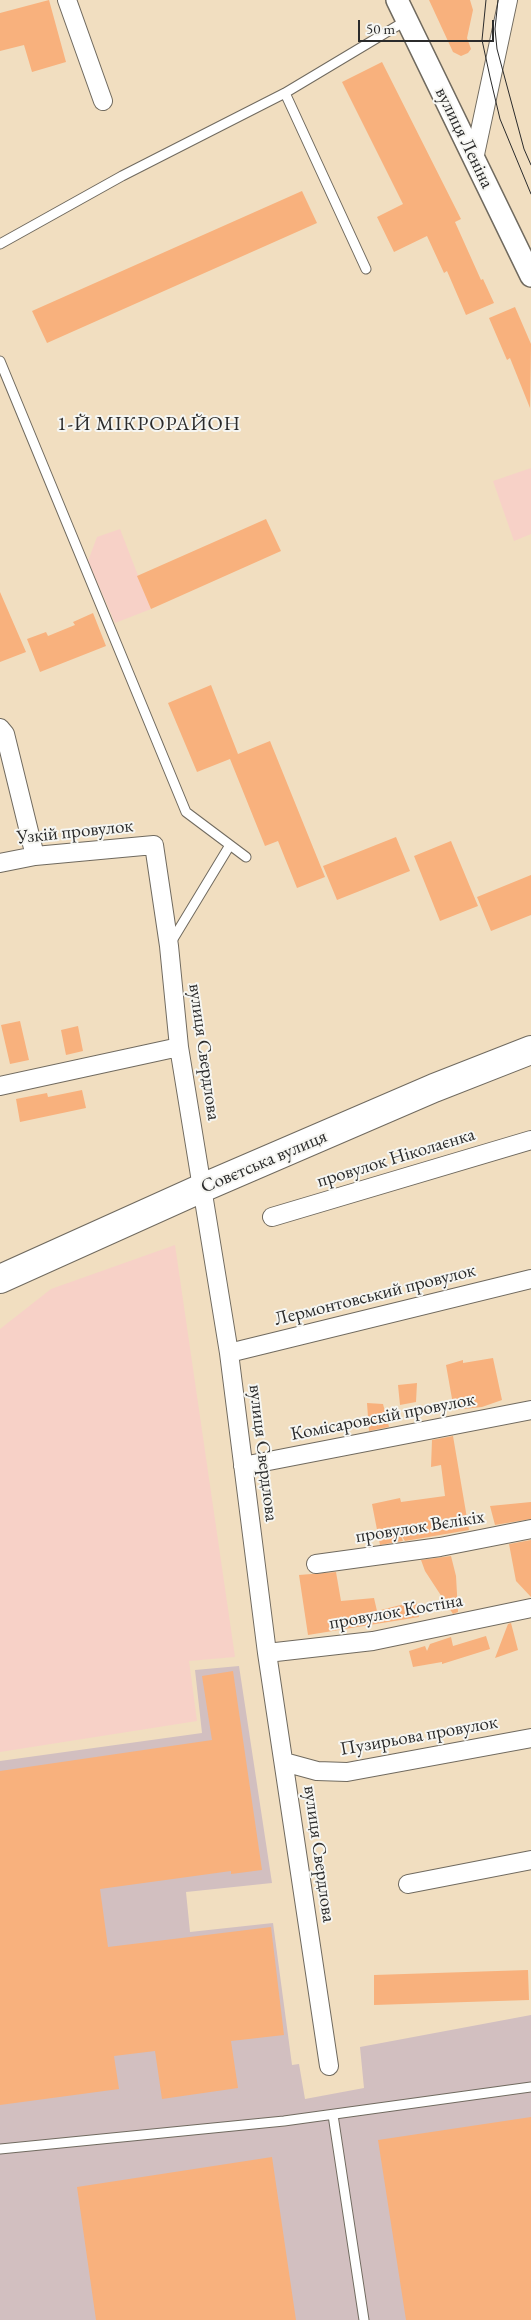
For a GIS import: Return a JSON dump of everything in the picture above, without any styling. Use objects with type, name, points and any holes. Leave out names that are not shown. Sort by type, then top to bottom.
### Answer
[{"type":"main road","name":"Совєтська вулиця","points":[[0,1279],[202,1188],[434,1088],[531,1050]]},
{"type":"street","points":[[67,0],[102,101]]},
{"type":"street","name":"вулиця Леніна","points":[[397,0],[531,276]]},
{"type":"street","points":[[474,159],[508,0]]},
{"type":"street","points":[[0,728],[5,734],[35,856]]},
{"type":"street","name":"Узкій провулок","points":[[0,863],[35,856],[154,845]]},
{"type":"street","name":"вулиця Свердлова","points":[[154,845],[169,946],[179,1047],[229,1353],[267,1653],[329,2066]]},
{"type":"street","points":[[0,1086],[179,1047]]},
{"type":"street","name":"провулок Ніколаєнка","points":[[272,1217],[531,1140]]},
{"type":"street","name":"Лермонтовський провулок","points":[[229,1353],[531,1279]]},
{"type":"street","name":"Комісаровскій провулок","points":[[243,1466],[531,1410]]},
{"type":"street","name":"провулок Вєлікіх","points":[[316,1564],[440,1547],[531,1529]]},
{"type":"street","name":"провулок Костіна","points":[[267,1653],[373,1641],[531,1608]]},
{"type":"street","name":"Пузирьова провулок","points":[[284,1762],[317,1771],[347,1772],[531,1738]]},
{"type":"street","points":[[408,1884],[531,1860]]},
{"type":"lane","points":[[0,244],[122,176],[285,93],[408,20]]},
{"type":"lane","points":[[285,93],[366,269]]},
{"type":"lane","points":[[0,361],[186,812],[246,857]]},
{"type":"lane","points":[[169,946],[230,845]]},
{"type":"lane","points":[[0,2149],[333,2115],[531,2087]]},
{"type":"lane","points":[[333,2115],[364,2320]]},
{"type":"shaded area","points":[[531,468],[531,534],[514,541],[493,481]]},
{"type":"shaded area","points":[[120,529],[151,609],[115,623],[88,561],[97,537]]},
{"type":"shaded area","points":[[175,1245],[235,1657],[189,1661],[197,1721],[0,1752],[0,1329],[51,1289]]},
{"type":"shaded area","points":[[239,1666],[272,1883],[186,1892],[190,1932],[273,1923],[292,2065],[299,2064],[305,2099],[364,2088],[360,2047],[531,2015],[531,2320],[0,2320],[0,1761],[202,1733],[195,1670]]},
{"type":"building","points":[[49,0],[66,62],[32,72],[24,45],[0,51],[0,13]]},
{"type":"building","points":[[429,0],[470,0],[473,10],[467,38],[471,49],[468,53],[461,56],[453,52]]},
{"type":"building","points":[[382,62],[461,219],[455,222],[481,280],[483,279],[494,303],[466,315],[447,271],[444,273],[427,236],[394,252],[377,217],[403,204],[342,82]]},
{"type":"building","points":[[302,191],[317,223],[47,343],[32,311]]},
{"type":"building","points":[[515,307],[531,344],[530,408],[510,358],[507,360],[489,318]]},
{"type":"building","points":[[266,519],[281,551],[151,609],[137,576]]},
{"type":"building","points":[[0,592],[26,652],[0,662]]},
{"type":"building","points":[[93,613],[106,646],[40,672],[27,639],[46,632],[48,636],[75,625],[73,622]]},
{"type":"building","points":[[211,685],[238,754],[270,741],[325,877],[297,888],[278,841],[265,846],[230,759],[197,772],[168,703]]},
{"type":"building","points":[[396,837],[410,871],[337,900],[323,866]]},
{"type":"building","points":[[451,841],[478,906],[440,921],[414,856]]},
{"type":"building","points":[[531,875],[531,915],[491,931],[477,897]]},
{"type":"building","points":[[20,1021],[29,1060],[10,1064],[1,1025]]},
{"type":"building","points":[[78,1026],[83,1051],[66,1055],[61,1030]]},
{"type":"building","points":[[82,1090],[86,1108],[20,1122],[16,1099],[47,1093],[48,1097]]},
{"type":"building","points":[[493,1358],[502,1400],[482,1407],[454,1410],[446,1365],[463,1360],[463,1363]]},
{"type":"building","points":[[417,1383],[416,1402],[400,1405],[398,1385]]},
{"type":"building","points":[[367,1403],[383,1404],[389,1427],[369,1431]]},
{"type":"building","points":[[453,1436],[469,1530],[405,1541],[401,1535],[403,1541],[380,1545],[372,1504],[400,1498],[401,1502],[445,1496],[441,1465],[431,1467],[432,1440]]},
{"type":"building","points":[[531,1502],[531,1519],[495,1525],[490,1506]]},
{"type":"building","points":[[531,1540],[531,1597],[516,1581],[509,1544]]},
{"type":"building","points":[[451,1556],[456,1576],[458,1612],[453,1614],[425,1571],[421,1560]]},
{"type":"building","points":[[336,1572],[341,1601],[374,1598],[377,1611],[416,1601],[419,1617],[308,1635],[299,1575]]},
{"type":"building","points":[[511,1623],[518,1650],[495,1658],[508,1624]]},
{"type":"building","points":[[486,1636],[490,1649],[442,1664],[442,1662],[413,1667],[409,1651],[425,1646],[427,1651],[430,1644],[451,1637],[453,1646]]},
{"type":"building","points":[[233,1671],[262,1870],[231,1874],[231,1871],[100,1889],[108,1947],[271,1927],[284,2035],[231,2041],[238,2088],[162,2099],[155,2051],[114,2056],[119,2089],[0,2105],[0,1771],[212,1740],[202,1676]]},
{"type":"building","points":[[528,1970],[529,2000],[374,2005],[374,1975]]},
{"type":"building","points":[[531,2117],[531,2320],[406,2320],[378,2140]]},
{"type":"building","points":[[272,2157],[296,2320],[96,2320],[77,2187]]},
{"type":"tram line","points":[[486,0],[482,40],[490,77],[500,119],[531,194]]},
{"type":"tram line","points":[[498,0],[495,29],[497,49],[524,149],[531,165]]},
{"type":"district","name":"1-Й МІКРОРАЙОН","points":[[149,425]]}]
